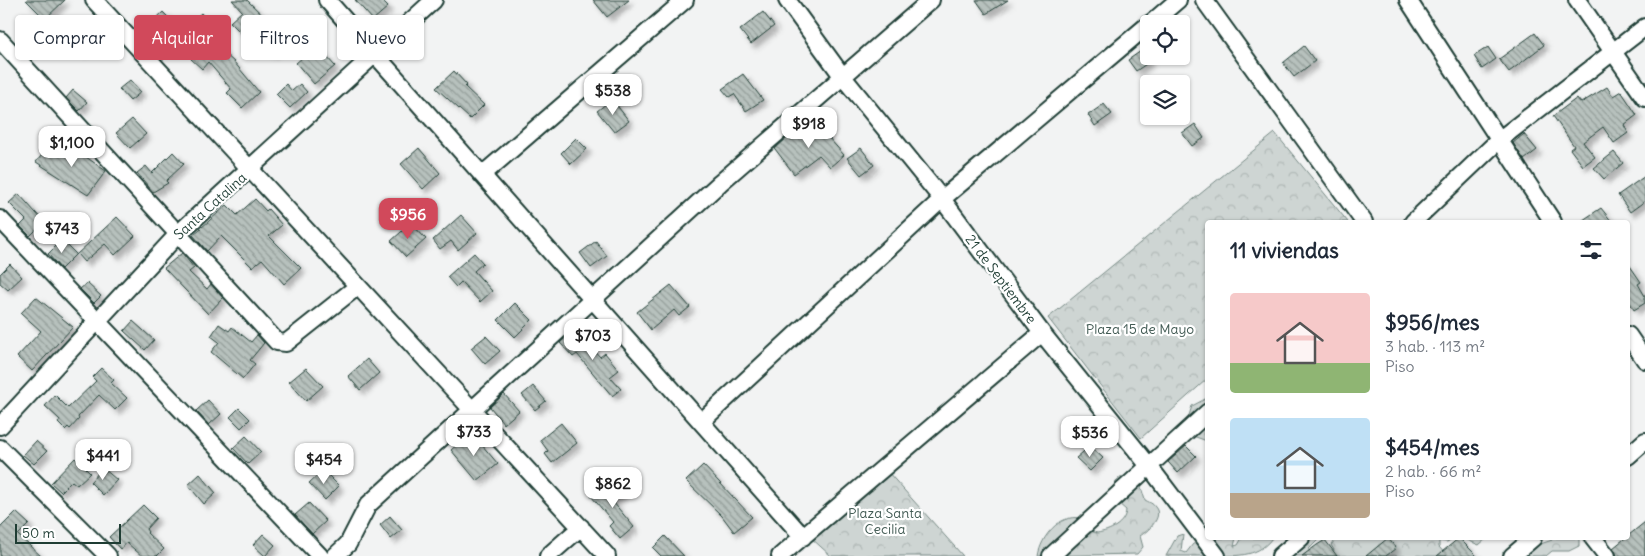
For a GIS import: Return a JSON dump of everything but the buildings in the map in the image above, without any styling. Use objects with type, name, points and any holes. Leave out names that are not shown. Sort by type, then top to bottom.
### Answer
[{"type":"street","points":[[94,0],[607,556]]},
{"type":"street","points":[[326,0],[340,15]]},
{"type":"street","name":"Santa Catalina","points":[[418,15],[434,0]]},
{"type":"street","points":[[482,175],[684,0]]},
{"type":"street","name":"21 de Septiembre","points":[[787,0],[843,77],[942,199],[1042,333],[1149,466],[1217,556]]},
{"type":"street","points":[[335,556],[348,544],[368,505],[720,184],[931,0]]},
{"type":"street","points":[[1160,15],[1178,0]]},
{"type":"street","points":[[1204,0],[1363,220]]},
{"type":"street","points":[[1408,0],[1552,220]]},
{"type":"street","points":[[1578,0],[1645,98]]},
{"type":"street","points":[[1414,220],[1500,140],[1645,27]]},
{"type":"street","points":[[701,422],[942,199],[1140,32]]},
{"type":"street","points":[[0,40],[277,342],[286,343],[358,286]]},
{"type":"street","name":"Santa Catalina","points":[[0,426],[179,233],[368,60]]},
{"type":"street","points":[[380,60],[802,537]]},
{"type":"street","points":[[0,219],[320,556]]},
{"type":"street","points":[[780,556],[1042,333]]},
{"type":"street","points":[[1630,338],[1645,360]]},
{"type":"street","points":[[1052,556],[1205,415]]},
{"type":"street","points":[[1630,454],[1645,441]]},
{"type":"street","points":[[0,448],[108,556]]},
{"type":"street","points":[[548,556],[581,527]]},
{"type":"street","points":[[1280,556],[1299,540]]},
{"type":"street","points":[[1512,556],[1531,540]]},
{"type":"street","points":[[1594,540],[1607,556]]},
{"type":"green space","name":"Plaza 15 de Mayo","points":[[1275,133],[1346,220],[1205,220],[1205,381],[1141,438],[1048,318]]},
{"type":"green space","points":[[1205,399],[1205,440],[1193,436],[1185,428],[1192,406]]},
{"type":"green space","name":"Plaza Santa Cecilia","points":[[887,471],[963,556],[831,556],[810,537]]},
{"type":"green space","points":[[1131,476],[1140,484],[1145,500],[1153,504],[1158,515],[1154,523],[1140,536],[1143,547],[1137,554],[1038,556],[1043,541],[1052,528],[1065,520],[1080,518],[1091,531],[1097,533],[1112,529],[1120,523],[1126,510],[1111,497],[1109,491],[1120,477]]},
{"type":"green space","points":[[1183,534],[1181,551],[1186,553],[1193,544],[1198,543],[1208,556],[1166,556],[1177,536]]},
{"type":"green space","points":[[1213,540],[1236,540],[1234,546],[1238,545],[1241,540],[1270,540],[1255,552],[1241,555],[1216,556]]},
{"type":"green space","points":[[1306,540],[1318,540],[1309,549],[1309,556],[1286,556]]},
{"type":"green space","points":[[1335,540],[1450,540],[1447,542],[1439,541],[1439,547],[1447,556],[1332,556],[1334,550],[1331,545]]},
{"type":"green space","points":[[1467,540],[1485,540],[1479,545]]},
{"type":"green space","points":[[1552,540],[1579,540],[1579,546],[1569,551],[1552,551],[1546,556],[1506,556]]}]
